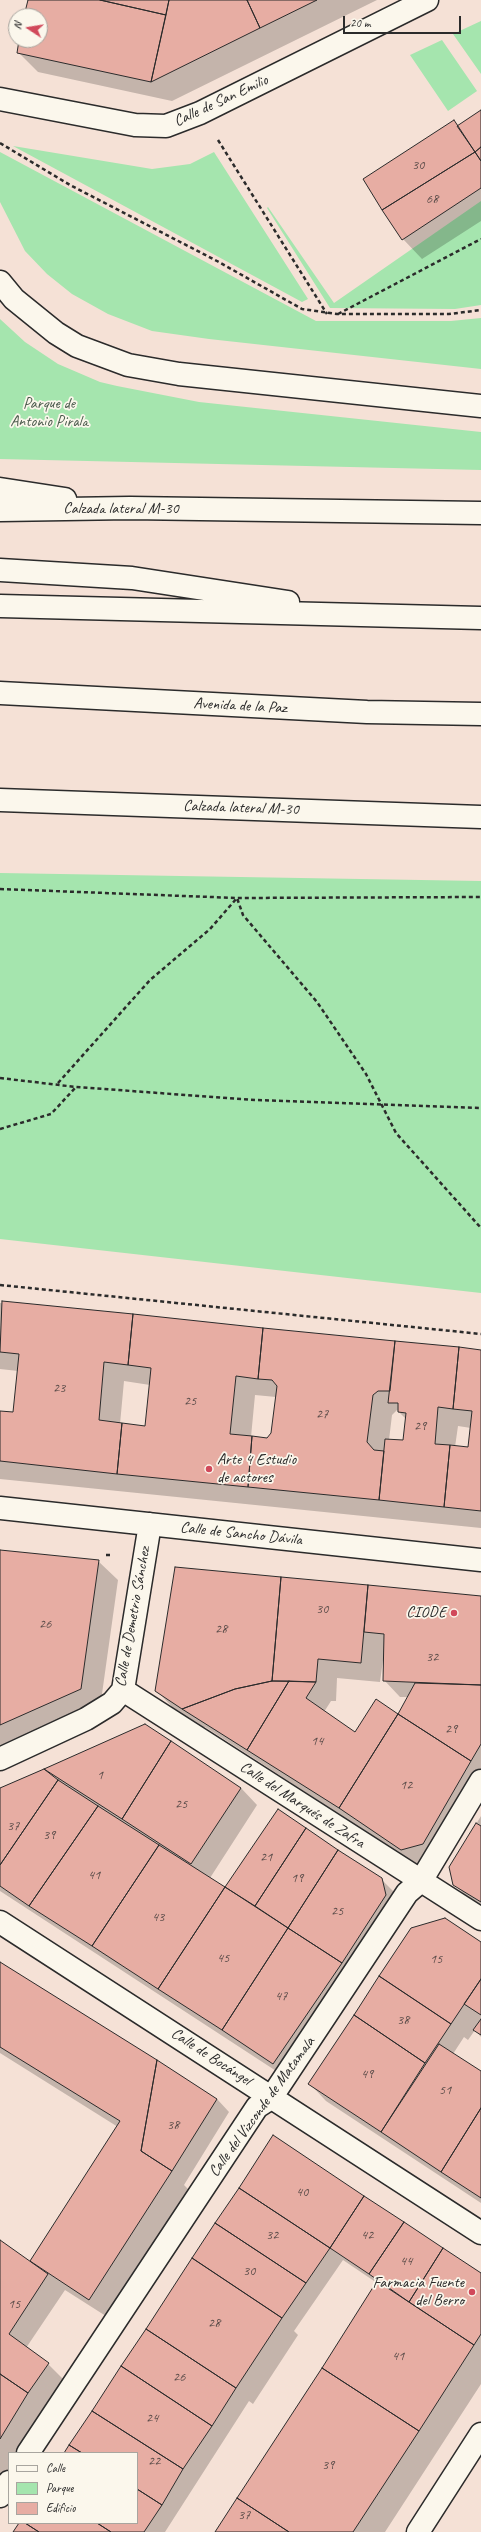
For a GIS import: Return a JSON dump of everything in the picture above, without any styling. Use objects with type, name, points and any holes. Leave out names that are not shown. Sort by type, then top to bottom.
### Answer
[{"type":"main road","name":"Calle de San Emilio","points":[[0,99],[153,127],[166,126],[200,113],[427,0]]},
{"type":"main road","points":[[0,282],[14,299],[56,333],[77,346],[128,365],[179,374],[481,406]]},
{"type":"main road","points":[[0,489],[130,508]]},
{"type":"main road","name":"Calzada lateral M-30","points":[[0,510],[130,508],[481,513]]},
{"type":"main road","points":[[0,570],[132,578],[377,616]]},
{"type":"main road","points":[[0,606],[481,618]]},
{"type":"main road","name":"Avenida de la Paz","points":[[0,693],[367,712],[481,714]]},
{"type":"main road","name":"Calzada lateral M-30","points":[[0,800],[481,817]]},
{"type":"main road","name":"Calle de Sancho Dávila","points":[[0,1508],[481,1560]]},
{"type":"main road","name":"Calle de Demetrio Sánchez","points":[[0,1759],[86,1719],[112,1703],[123,1690],[150,1524]]},
{"type":"main road","name":"Calle del Marqués de Zafra","points":[[123,1690],[481,1919]]},
{"type":"main road","name":"Calle del Vizconde de Matamala","points":[[29,2452],[258,2107],[271,2098],[407,1893],[420,1881],[481,1781]]},
{"type":"main road","name":"Calle de Bocángel","points":[[0,1922],[247,2080],[271,2098],[481,2233]]},
{"type":"main road","points":[[418,2532],[481,2434]]},
{"type":"main road","points":[[0,2496],[8,2484]]},
{"type":"path","points":[[200,113],[327,314]]},
{"type":"path","points":[[0,143],[70,185],[204,254],[302,309],[327,314],[449,314],[481,310]]},
{"type":"path","points":[[337,314],[481,239]]},
{"type":"path","points":[[0,889],[237,898],[481,897]]},
{"type":"path","points":[[58,1083],[150,980],[210,929],[237,898]]},
{"type":"path","points":[[237,898],[243,915],[317,1002],[366,1074],[396,1133],[481,1228]]},
{"type":"path","points":[[0,1078],[58,1083],[76,1087],[255,1100],[382,1106],[481,1108]]},
{"type":"path","points":[[0,1128],[51,1114],[76,1087]]},
{"type":"path","points":[[0,1285],[481,1334]]},
{"type":"green space","points":[[481,21],[481,74],[453,34]]},
{"type":"green space","points":[[442,40],[477,91],[448,111],[410,55]]},
{"type":"green space","points":[[13,146],[152,169],[190,164],[214,152],[308,299],[302,302]]},
{"type":"green space","points":[[0,152],[316,321],[451,321],[481,318],[481,369],[209,339],[152,331],[108,314],[72,294],[47,274],[25,251],[0,202]]},
{"type":"green space","points":[[481,201],[481,305],[455,309],[330,308],[267,208],[268,207],[334,303]]},
{"type":"green space","name":"Parque de Antonio Pirala","points":[[0,319],[25,342],[58,364],[100,382],[117,386],[199,402],[481,432],[481,470],[0,459]]},
{"type":"green space","points":[[0,873],[481,881],[481,1293],[0,1239]]},
{"type":"building","points":[[28,0],[100,0],[166,15],[151,82],[17,53],[18,48],[48,48],[48,8],[26,8]]},
{"type":"building","points":[[100,0],[169,0],[166,15]]},
{"type":"building","points":[[169,0],[247,0],[260,28],[151,82]]},
{"type":"building","points":[[247,0],[317,0],[260,28]]},
{"type":"building","points":[[481,110],[481,147],[475,152],[457,126]]},
{"type":"building","points":[[454,120],[475,152],[382,210],[363,179]]},
{"type":"building","points":[[481,147],[481,161],[475,152]]},
{"type":"building","points":[[475,152],[481,161],[481,188],[402,240],[382,210]]},
{"type":"building","points":[[2,1301],[133,1314],[128,1365],[104,1362],[99,1420],[122,1423],[117,1474],[0,1461],[0,1411],[13,1412],[19,1354],[0,1352]]},
{"type":"building","points":[[133,1314],[263,1328],[258,1379],[236,1376],[230,1434],[252,1436],[248,1487],[117,1474],[122,1423],[145,1426],[151,1368],[128,1365]]},
{"type":"building","points":[[263,1328],[395,1341],[390,1391],[378,1391],[373,1395],[367,1442],[374,1450],[384,1451],[379,1500],[248,1487],[252,1436],[267,1438],[271,1433],[277,1386],[272,1380],[258,1379]]},
{"type":"building","points":[[395,1341],[459,1347],[453,1409],[438,1407],[435,1444],[450,1445],[444,1507],[379,1500],[385,1439],[403,1440],[406,1413],[398,1412],[398,1403],[388,1403]]},
{"type":"building","points":[[459,1347],[481,1350],[481,1511],[444,1507],[450,1445],[468,1447],[472,1411],[453,1409]]},
{"type":"building","points":[[0,1550],[99,1560],[81,1689],[0,1725]]},
{"type":"building","points":[[175,1567],[281,1577],[272,1681],[235,1689],[182,1709],[155,1691]]},
{"type":"building","points":[[281,1577],[368,1585],[361,1663],[318,1659],[316,1682],[272,1681]]},
{"type":"building","points":[[368,1585],[481,1596],[481,1685],[383,1681],[384,1634],[364,1632]]},
{"type":"building","points":[[272,1681],[289,1681],[247,1750],[182,1709],[235,1689]]},
{"type":"building","points":[[289,1681],[316,1682],[306,1698],[355,1732],[376,1699],[398,1714],[339,1808],[247,1750]]},
{"type":"building","points":[[415,1683],[481,1685],[481,1744],[471,1761],[398,1714]]},
{"type":"building","points":[[398,1714],[471,1761],[423,1844],[401,1850],[339,1808]]},
{"type":"building","points":[[145,1724],[171,1741],[122,1819],[44,1769]]},
{"type":"building","points":[[171,1741],[241,1788],[191,1864],[122,1819]]},
{"type":"building","points":[[44,1769],[58,1780],[0,1865],[0,1788]]},
{"type":"building","points":[[58,1780],[98,1806],[29,1906],[0,1886],[0,1865]]},
{"type":"building","points":[[98,1806],[159,1845],[92,1946],[29,1906]]},
{"type":"building","points":[[278,1809],[306,1828],[255,1906],[225,1887]]},
{"type":"building","points":[[476,1823],[481,1826],[481,1902],[453,1885],[449,1867]]},
{"type":"building","points":[[306,1828],[338,1850],[288,1928],[255,1906]]},
{"type":"building","points":[[159,1845],[225,1887],[158,1989],[92,1946]]},
{"type":"building","points":[[338,1850],[382,1878],[386,1895],[342,1963],[288,1928]]},
{"type":"building","points":[[225,1887],[288,1928],[222,2030],[158,1989]]},
{"type":"building","points":[[445,1918],[481,1942],[481,1979],[451,2024],[379,1976],[411,1928]]},
{"type":"building","points":[[288,1928],[342,1963],[273,2064],[222,2030]]},
{"type":"building","points":[[0,1962],[157,2060],[141,2151],[172,2171],[89,2300],[30,2261],[120,2121],[0,2047]]},
{"type":"building","points":[[379,1976],[451,2024],[425,2063],[354,2015]]},
{"type":"building","points":[[481,1979],[481,2015],[464,2004]]},
{"type":"building","points":[[354,2015],[425,2063],[381,2132],[308,2084]]},
{"type":"building","points":[[481,2019],[481,2035],[473,2030]]},
{"type":"building","points":[[439,2044],[481,2071],[481,2108],[441,2172],[381,2132]]},
{"type":"building","points":[[157,2060],[217,2099],[172,2171],[141,2151]]},
{"type":"building","points":[[481,2108],[481,2198],[441,2172]]},
{"type":"building","points":[[273,2135],[364,2196],[330,2248],[239,2188]]},
{"type":"building","points":[[239,2188],[330,2248],[306,2283],[215,2223]]},
{"type":"building","points":[[364,2196],[404,2222],[369,2274],[330,2248]]},
{"type":"building","points":[[404,2222],[443,2248],[409,2302],[369,2274]]},
{"type":"building","points":[[215,2223],[306,2283],[282,2318],[192,2258]]},
{"type":"building","points":[[0,2240],[48,2274],[9,2334],[49,2363],[28,2393],[0,2374]]},
{"type":"building","points":[[443,2248],[481,2273],[481,2334],[474,2345],[409,2302]]},
{"type":"building","points":[[192,2258],[282,2318],[236,2388],[146,2329]]},
{"type":"building","points":[[377,2281],[474,2345],[419,2431],[322,2368]]},
{"type":"building","points":[[146,2329],[236,2388],[212,2426],[121,2366]]},
{"type":"building","points":[[121,2366],[212,2426],[183,2469],[92,2411]]},
{"type":"building","points":[[322,2368],[419,2431],[353,2532],[289,2532],[237,2498]]},
{"type":"building","points":[[0,2374],[28,2393],[0,2439]]},
{"type":"building","points":[[92,2411],[183,2469],[162,2505],[138,2490],[138,2452],[80,2452],[69,2445]]},
{"type":"building","points":[[69,2445],[80,2452],[65,2452]]},
{"type":"building","points":[[138,2490],[162,2505],[144,2532],[111,2532],[99,2524],[138,2524]]},
{"type":"building","points":[[237,2498],[289,2532],[215,2532]]},
{"type":"building","points":[[18,2524],[27,2524],[39,2532],[13,2532]]},
{"type":"building","points":[[27,2524],[99,2524],[111,2532],[39,2532]]},
{"type":"place","name":"Arte 4 Estudio de actores","points":[[209,1469]]},
{"type":"place","name":"CIODE","points":[[454,1613]]},
{"type":"place","name":"Farmacia Fuente del Berro","points":[[472,2292]]}]
